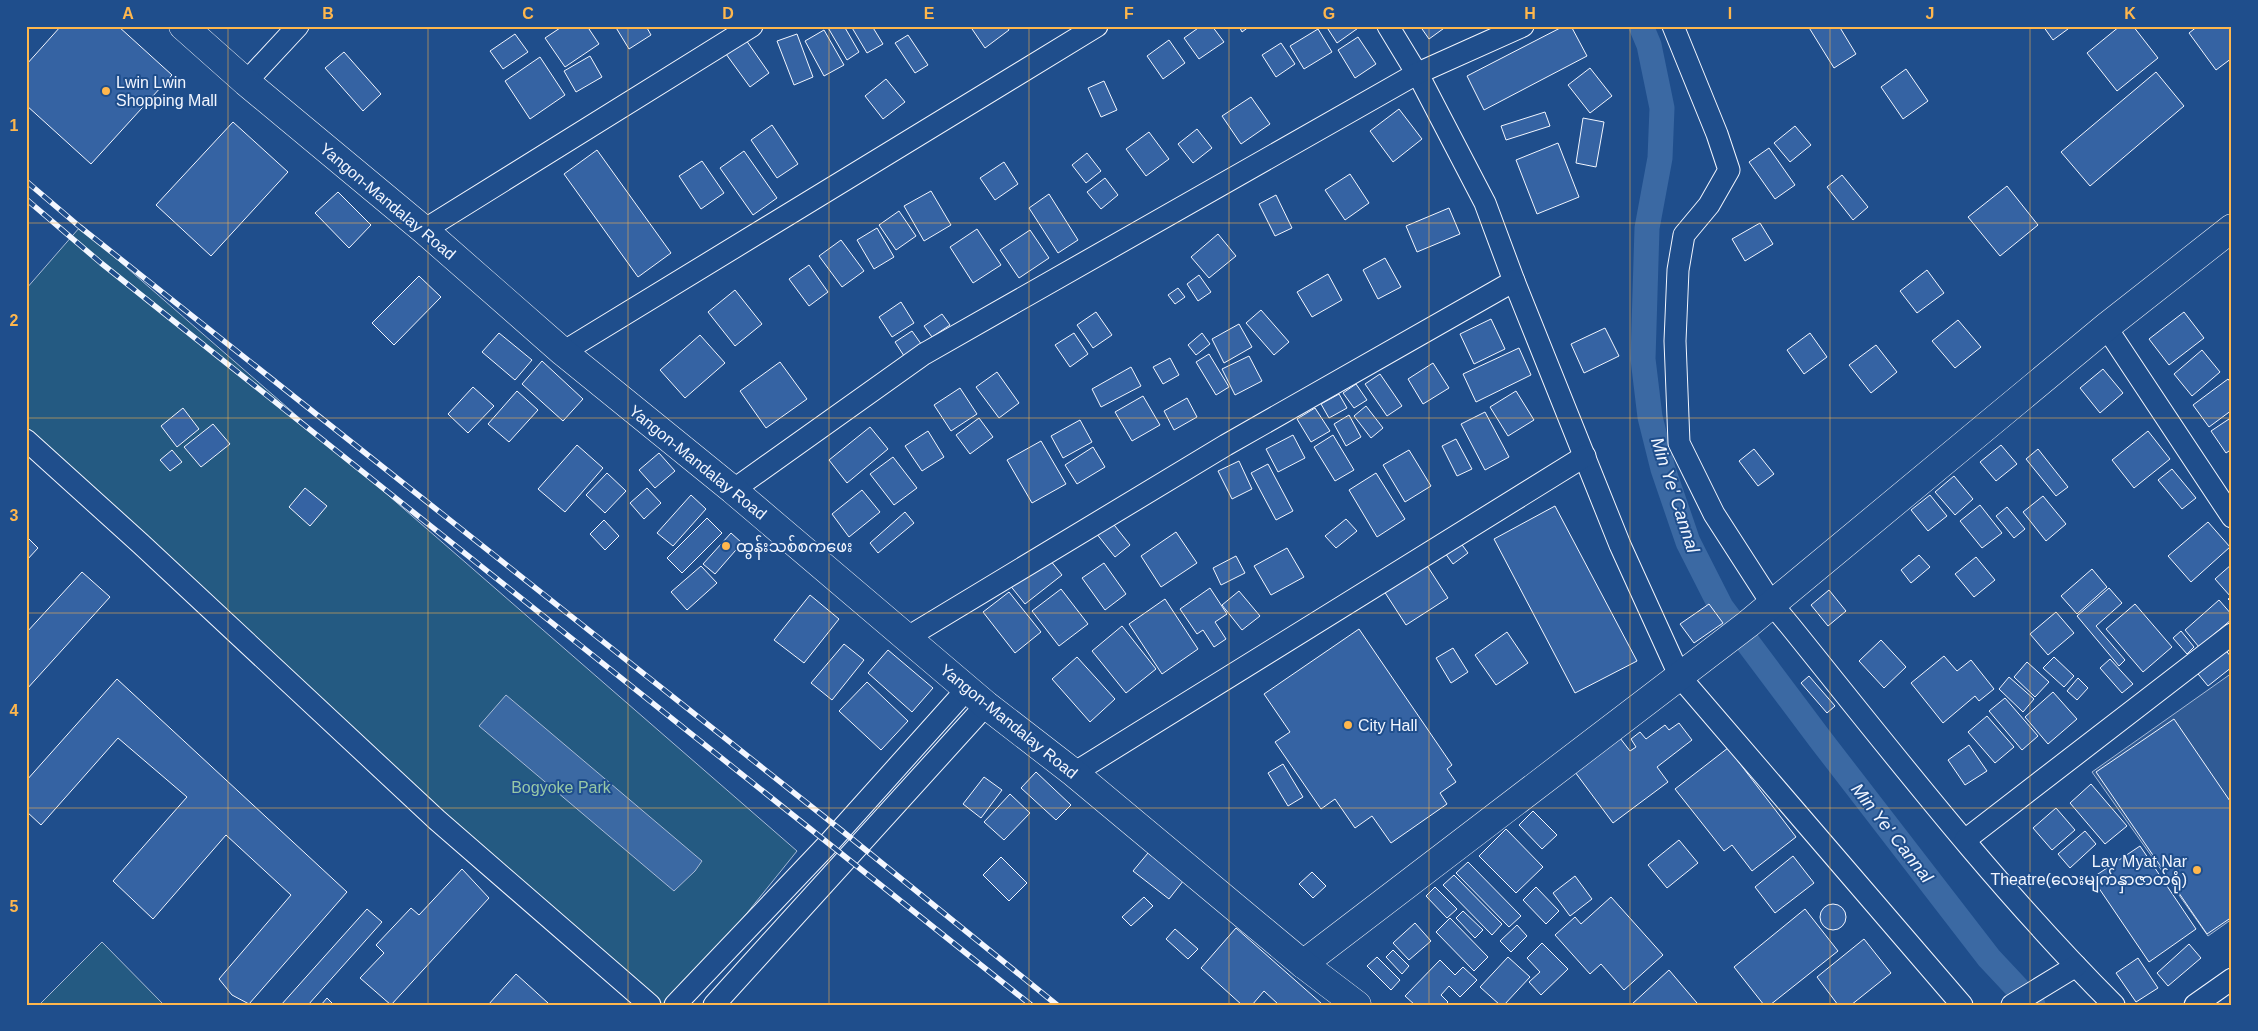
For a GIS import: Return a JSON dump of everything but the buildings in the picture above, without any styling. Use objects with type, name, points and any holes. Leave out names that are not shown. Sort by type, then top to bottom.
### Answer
[{"type":"main road","name":"Yangon-Mandalay Road","points":[[183,26],[246,82],[424,230],[563,352],[733,490],[977,697],[1074,773],[1303,964],[1357,1005]]},
{"type":"main road","points":[[1303,964],[1748,624],[2106,327],[2228,238]]},
{"type":"street","points":[[246,82],[298,26]]},
{"type":"street","points":[[424,230],[752,26]]},
{"type":"street","points":[[563,352],[1097,26]]},
{"type":"street","points":[[1388,26],[1485,203],[1514,281],[1620,546],[1690,669],[1962,1005]]},
{"type":"street","points":[[733,490],[924,354],[1416,74],[1523,26]]},
{"type":"street","points":[[1673,26],[1717,134],[1729,170],[1709,205],[1684,235],[1678,270],[1675,341],[1680,443],[1714,514],[1772,604],[1965,840],[2076,966],[2114,1005]]},
{"type":"street","points":[[908,637],[1226,445],[1514,281]]},
{"type":"street","points":[[2106,327],[2232,516]]},
{"type":"street","points":[[26,440],[141,544],[437,820],[650,1005]]},
{"type":"street","points":[[1074,773],[1585,456]]},
{"type":"street","points":[[1965,840],[2232,634]]},
{"type":"street","points":[[675,1005],[829,843],[977,697]]},
{"type":"street","points":[[714,1005],[977,697]]},
{"type":"street","points":[[2012,1005],[2076,966]]},
{"type":"street","points":[[2196,1005],[2232,979]]},
{"type":"green space","name":"Bogyoke Park","points":[[80,227],[797,851],[673,1005],[650,1005],[26,442],[26,289]]},
{"type":"green space","points":[[102,942],[164,1005],[39,1005]]},
{"type":"shaded area","name":"Lay Myat Nar Theatre(လေးမျက်နှာဇာတ်ရုံ)","points":[[2232,673],[2232,919],[2208,936],[2092,772]]},
{"type":"shaded area","points":[[506,695],[702,861],[695,871],[674,891],[479,726]]},
{"type":"waterway","name":"Min Ye' Cannal","points":[[1641,26],[1649,45],[1662,108],[1660,158],[1647,228],[1643,359],[1650,417],[1663,469],[1688,542],[1721,607],[1989,958],[2033,1005]]},
{"type":"railway","points":[[26,181],[80,227],[841,830],[1057,1005]]},
{"type":"railway","points":[[26,199],[101,263],[1031,1005]]},
{"type":"place","name":"Lwin Lwin Shopping Mall","points":[[106,91]]},
{"type":"place","name":"ထွန်းသစ်စကဖေး","points":[[726,546]]},
{"type":"place","name":"City Hall","points":[[1348,725]]},
{"type":"place","name":"Lay Myat Nar Theatre(လေးမျက်နှာဇာတ်ရုံ)","points":[[2197,870]]}]
